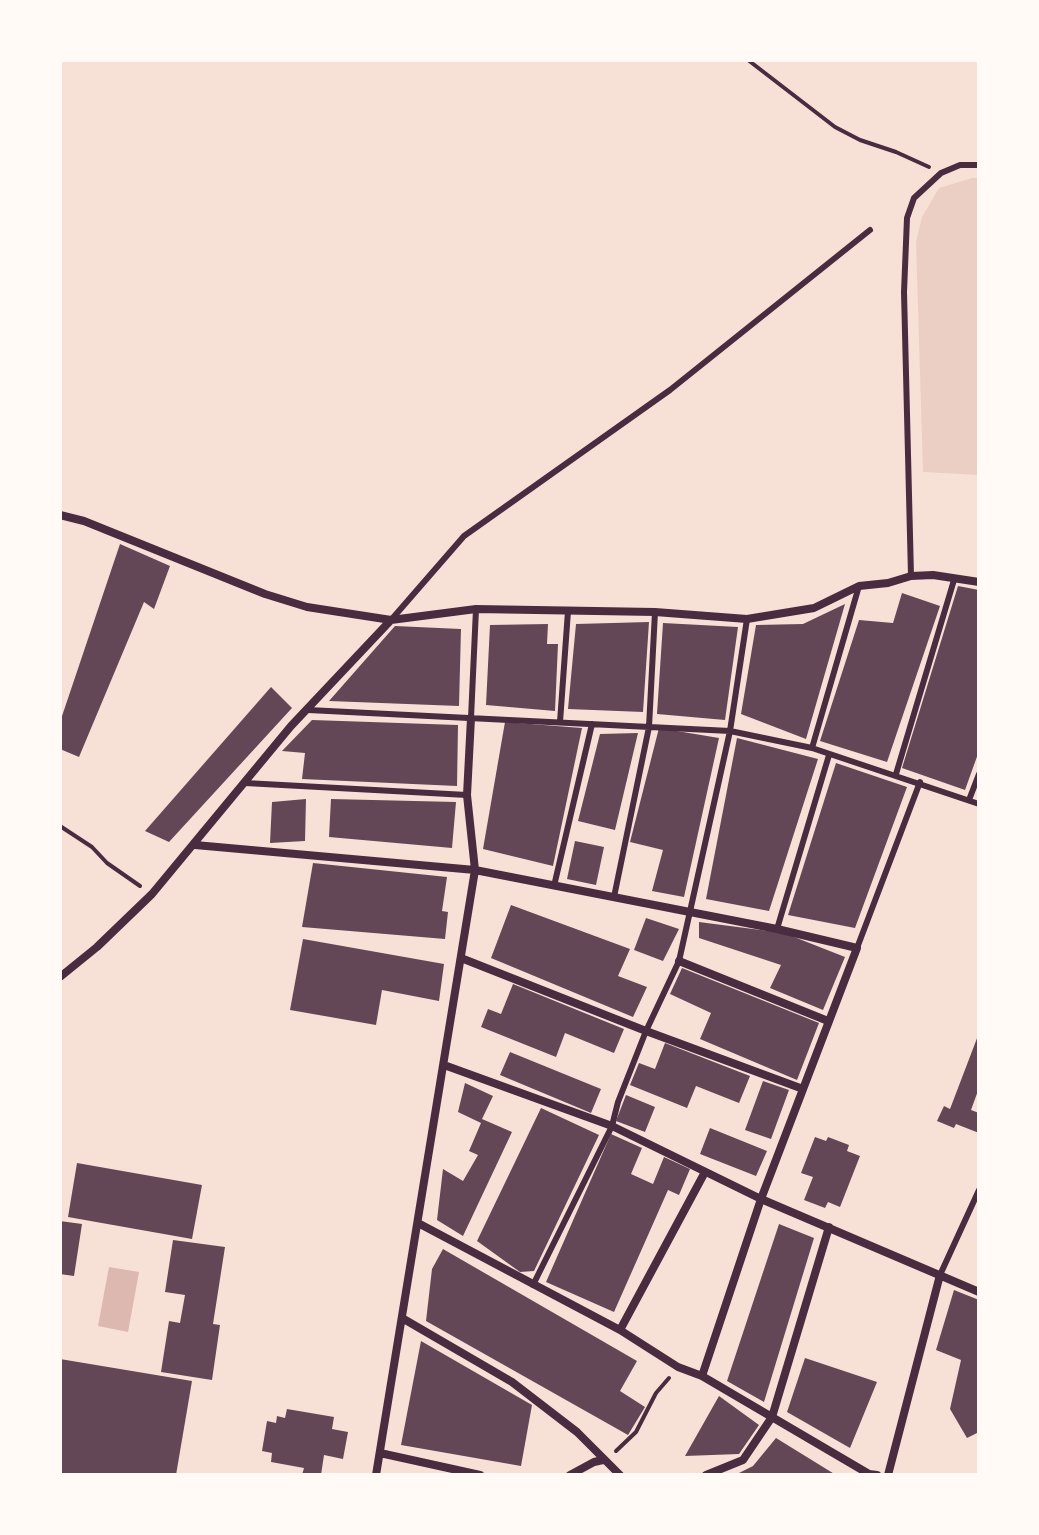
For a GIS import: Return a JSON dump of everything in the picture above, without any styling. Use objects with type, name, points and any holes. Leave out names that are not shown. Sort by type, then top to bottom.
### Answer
[{"type":"street","points":[[60,515],[84,521],[265,594],[307,607],[391,620],[476,609],[655,612],[747,619],[814,608],[859,586],[888,583],[911,576],[933,575],[979,582]]},
{"type":"street","points":[[60,977],[97,947],[152,894],[291,726],[391,620]]},
{"type":"street","points":[[376,1475],[475,870],[467,795],[471,718]]},
{"type":"street","points":[[195,845],[475,870],[777,929],[857,948],[761,1199],[702,1376]]},
{"type":"street","points":[[461,958],[803,1089]]},
{"type":"street","points":[[679,961],[828,1021]]},
{"type":"street","points":[[444,1065],[612,1126],[761,1199],[979,1292]]},
{"type":"street","points":[[620,1330],[705,1172]]},
{"type":"street","points":[[418,1223],[620,1330],[678,1367],[702,1376],[869,1474],[877,1475]]},
{"type":"street","points":[[706,1475],[743,1460],[772,1417],[829,1227]]},
{"type":"street","points":[[888,1475],[940,1275]]},
{"type":"street","points":[[402,1318],[512,1382],[577,1432],[620,1475]]},
{"type":"street","points":[[380,1453],[480,1475]]},
{"type":"street","points":[[570,1475],[603,1460]]},
{"type":"lane","points":[[911,576],[907,218],[914,198],[941,173],[960,165],[979,165]]},
{"type":"lane","points":[[391,620],[464,536],[670,390],[870,230]]},
{"type":"lane","points":[[896,774],[954,580]]},
{"type":"lane","points":[[812,748],[859,586]]},
{"type":"lane","points":[[471,718],[476,609]]},
{"type":"lane","points":[[560,722],[568,611]]},
{"type":"lane","points":[[614,897],[649,727],[655,612]]},
{"type":"lane","points":[[533,1285],[612,1126],[618,1102],[646,1031],[679,961],[730,731],[747,619]]},
{"type":"lane","points":[[308,710],[730,731],[812,748],[979,804]]},
{"type":"lane","points":[[554,886],[592,724]]},
{"type":"lane","points":[[777,929],[829,755]]},
{"type":"lane","points":[[969,800],[979,774]]},
{"type":"lane","points":[[857,948],[920,782]]},
{"type":"lane","points":[[245,783],[467,795]]},
{"type":"lane","points":[[940,1275],[979,1190]]},
{"type":"path","points":[[748,60],[835,127],[941,173]]},
{"type":"path","points":[[60,826],[152,894]]},
{"type":"path","points":[[603,1460],[624,1446],[636,1432],[656,1393],[678,1367]]},
{"type":"shaded area","points":[[979,178],[979,475],[923,472],[916,242],[922,217],[939,188]]},
{"type":"shaded area","points":[[109,1267],[139,1272],[128,1332],[98,1326]]},
{"type":"building","points":[[120,544],[170,566],[154,609],[144,602],[79,757],[60,749],[60,722]]},
{"type":"building","points":[[958,586],[979,590],[979,751],[965,790],[902,768]]},
{"type":"building","points":[[902,593],[940,606],[887,762],[820,741],[859,620],[893,623]]},
{"type":"building","points":[[845,604],[806,739],[741,714],[756,625],[803,624]]},
{"type":"building","points":[[649,622],[643,712],[568,709],[576,624]]},
{"type":"building","points":[[663,623],[738,627],[725,720],[657,714]]},
{"type":"building","points":[[548,624],[547,644],[558,644],[555,711],[486,705],[490,625]]},
{"type":"building","points":[[395,626],[461,629],[459,706],[329,701]]},
{"type":"building","points":[[271,687],[292,708],[169,842],[145,831]]},
{"type":"building","points":[[312,720],[458,725],[457,786],[302,779],[305,753],[282,751]]},
{"type":"building","points":[[505,722],[582,728],[553,866],[483,849]]},
{"type":"building","points":[[659,728],[719,738],[684,897],[652,891],[663,850],[630,842]]},
{"type":"building","points":[[638,733],[615,830],[578,821],[600,734]]},
{"type":"building","points":[[737,738],[818,759],[769,911],[706,899]]},
{"type":"building","points":[[836,763],[907,787],[855,928],[788,915]]},
{"type":"building","points":[[306,799],[305,841],[270,843],[272,802]]},
{"type":"building","points":[[331,799],[456,802],[452,848],[329,837]]},
{"type":"building","points":[[575,841],[604,847],[596,885],[567,879]]},
{"type":"building","points":[[313,863],[447,877],[442,911],[448,912],[445,939],[302,927]]},
{"type":"building","points":[[511,905],[630,949],[618,976],[647,987],[633,1017],[491,958]]},
{"type":"building","points":[[646,918],[679,929],[663,961],[634,950]]},
{"type":"building","points":[[699,922],[784,933],[845,957],[823,1010],[770,988],[781,965],[699,938]]},
{"type":"building","points":[[303,939],[444,964],[439,1001],[382,990],[376,1025],[290,1010]]},
{"type":"building","points":[[682,968],[819,1023],[797,1080],[700,1039],[711,1013],[670,994]]},
{"type":"building","points":[[513,984],[624,1029],[614,1053],[565,1033],[556,1057],[481,1027],[488,1009],[501,1014]]},
{"type":"building","points":[[979,1033],[979,1088],[971,1110],[979,1113],[979,1133],[937,1121],[944,1106],[950,1109]]},
{"type":"building","points":[[665,1043],[750,1076],[739,1103],[696,1086],[687,1108],[630,1085],[639,1063],[655,1069]]},
{"type":"building","points":[[510,1052],[601,1089],[591,1113],[500,1075]]},
{"type":"building","points":[[763,1081],[789,1090],[771,1139],[745,1130]]},
{"type":"building","points":[[465,1083],[493,1096],[482,1119],[512,1132],[463,1236],[437,1220],[443,1169],[463,1181],[478,1155],[469,1151],[481,1123],[458,1112]]},
{"type":"building","points":[[626,1095],[655,1107],[645,1132],[616,1121]]},
{"type":"building","points":[[541,1108],[599,1135],[534,1271],[520,1272],[477,1241]]},
{"type":"building","points":[[710,1128],[767,1151],[756,1176],[700,1154]]},
{"type":"building","points":[[611,1134],[642,1148],[631,1174],[653,1184],[664,1157],[690,1169],[679,1195],[668,1190],[614,1312],[546,1282]]},
{"type":"building","points":[[815,1137],[826,1141],[828,1137],[849,1145],[847,1151],[860,1156],[840,1207],[828,1202],[825,1208],[804,1200],[813,1177],[801,1173]]},
{"type":"building","points":[[77,1163],[202,1185],[192,1239],[68,1217]]},
{"type":"building","points":[[60,1221],[82,1224],[74,1276],[60,1274]]},
{"type":"building","points":[[779,1224],[814,1238],[764,1402],[727,1381]]},
{"type":"building","points":[[173,1240],[225,1247],[213,1324],[220,1325],[212,1380],[161,1372],[169,1321],[180,1323],[185,1295],[165,1292]]},
{"type":"building","points":[[443,1249],[637,1361],[620,1391],[645,1407],[628,1435],[426,1321],[432,1269]]},
{"type":"building","points":[[954,1290],[979,1300],[979,1432],[967,1438],[950,1409],[961,1360],[936,1350]]},
{"type":"building","points":[[421,1341],[532,1405],[521,1466],[401,1445]]},
{"type":"building","points":[[805,1358],[877,1382],[850,1448],[787,1412]]},
{"type":"building","points":[[60,1359],[192,1381],[176,1475],[60,1475]]},
{"type":"building","points":[[719,1396],[759,1425],[739,1454],[685,1456]]},
{"type":"building","points":[[287,1409],[334,1417],[332,1429],[348,1432],[343,1459],[324,1455],[321,1475],[302,1475],[304,1468],[271,1462],[272,1453],[262,1451],[267,1421],[276,1423],[277,1416],[285,1418]]},
{"type":"building","points":[[776,1438],[836,1475],[735,1475],[753,1466]]}]
